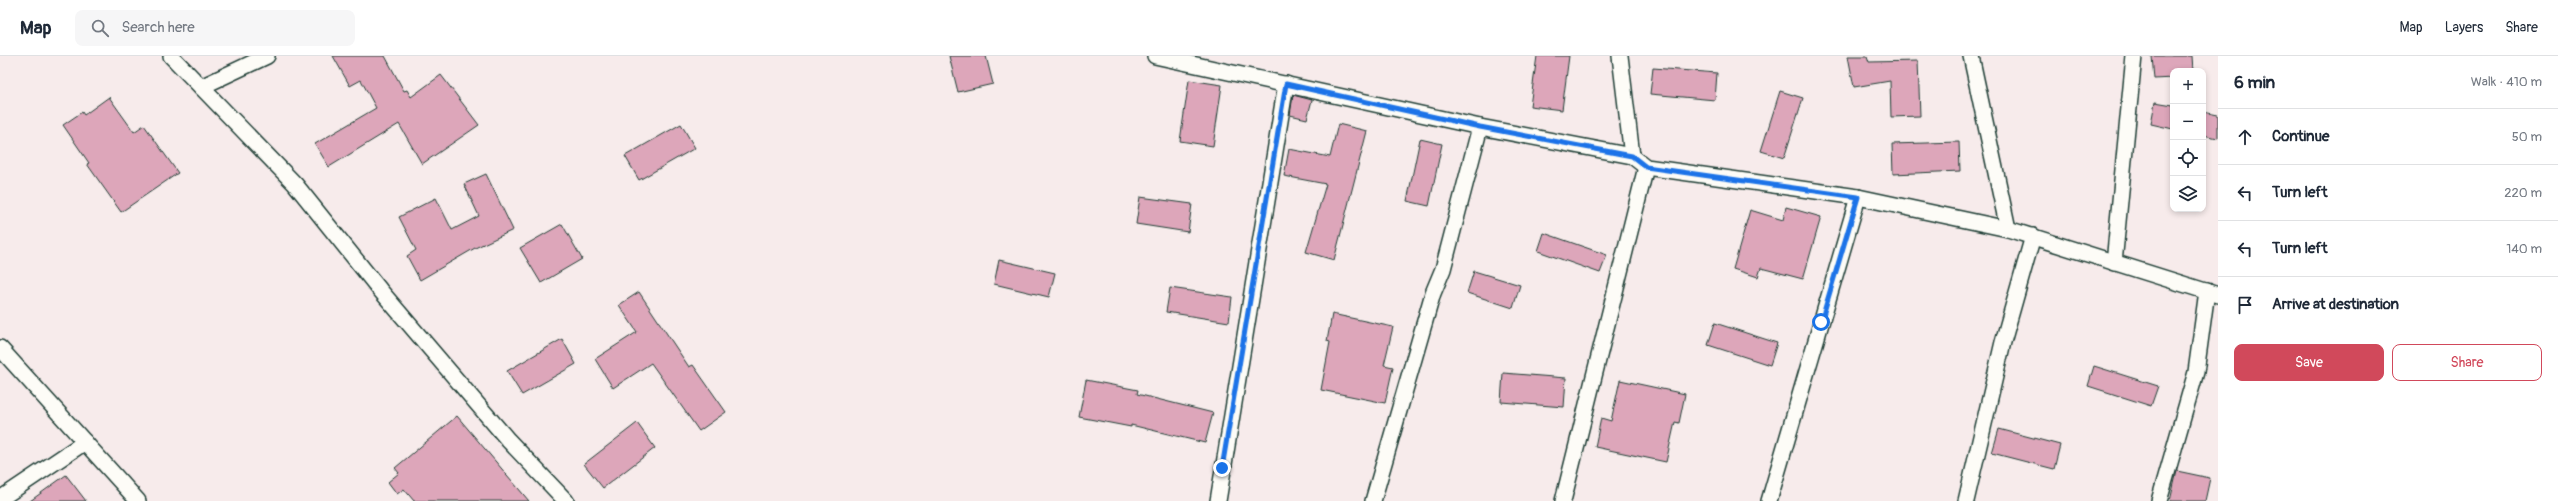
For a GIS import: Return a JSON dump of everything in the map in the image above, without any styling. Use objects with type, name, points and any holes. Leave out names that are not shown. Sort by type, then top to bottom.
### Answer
[{"type":"street","points":[[171,56],[295,184],[380,290],[477,404],[566,501]]},
{"type":"street","points":[[201,87],[267,56]]},
{"type":"street","points":[[1155,56],[1480,127],[1632,156],[1646,167],[1858,197],[2008,229],[2114,264],[2212,293],[2196,372],[2159,501]]},
{"type":"street","points":[[1620,56],[1632,156]]},
{"type":"street","points":[[1971,56],[2008,229]]},
{"type":"street","points":[[2114,264],[2134,56]]},
{"type":"street","points":[[1218,501],[1286,84]]},
{"type":"street","points":[[1373,501],[1431,301],[1443,269],[1480,127]]},
{"type":"street","points":[[1562,501],[1646,167]]},
{"type":"street","points":[[1769,501],[1858,197]]},
{"type":"street","points":[[1966,501],[2003,342],[2033,236]]},
{"type":"street","points":[[0,348],[138,501]]},
{"type":"street","points":[[0,498],[85,442]]},
{"type":"building","points":[[333,56],[385,56],[404,91],[407,90],[411,97],[441,75],[479,125],[422,164],[399,124],[329,167],[315,144],[376,108],[361,80],[350,86]]},
{"type":"building","points":[[949,56],[986,56],[993,84],[958,92]]},
{"type":"building","points":[[1537,56],[1569,56],[1562,110],[1530,106]]},
{"type":"building","points":[[1848,56],[1867,56],[1869,62],[1918,61],[1920,116],[1891,117],[1890,81],[1854,87]]},
{"type":"building","points":[[2152,56],[2192,56],[2193,68],[2170,68],[2170,78],[2154,79]]},
{"type":"building","points":[[1653,68],[1717,73],[1715,100],[1650,94]]},
{"type":"building","points":[[1189,80],[1222,85],[1213,146],[1180,141]]},
{"type":"building","points":[[1780,91],[1803,98],[1784,158],[1761,151]]},
{"type":"building","points":[[1293,95],[1312,100],[1307,119],[1290,115]]},
{"type":"building","points":[[109,97],[134,132],[144,125],[178,173],[121,212],[87,164],[89,163],[63,125],[82,112],[84,115]]},
{"type":"building","points":[[2155,102],[2170,104],[2170,128],[2151,124]]},
{"type":"building","points":[[2206,113],[2218,115],[2218,138],[2206,136]]},
{"type":"building","points":[[681,124],[695,148],[639,180],[625,156]]},
{"type":"building","points":[[1338,124],[1367,131],[1334,260],[1306,252],[1326,184],[1284,176],[1289,149],[1330,157]]},
{"type":"building","points":[[1420,139],[1442,144],[1429,206],[1407,201]]},
{"type":"building","points":[[1959,142],[1960,171],[1893,174],[1892,144]]},
{"type":"building","points":[[486,174],[513,230],[475,248],[420,280],[407,256],[416,250],[399,217],[436,198],[452,230],[479,216],[464,184]]},
{"type":"building","points":[[1140,197],[1192,204],[1188,232],[1136,224]]},
{"type":"building","points":[[1786,207],[1821,217],[1803,279],[1761,268],[1758,277],[1733,269],[1750,210],[1783,220]]},
{"type":"building","points":[[562,224],[582,259],[541,283],[520,248]]},
{"type":"building","points":[[1544,233],[1607,255],[1600,273],[1538,251]]},
{"type":"building","points":[[999,260],[1055,273],[1049,297],[994,284]]},
{"type":"building","points":[[1474,271],[1520,285],[1513,308],[1467,293]]},
{"type":"building","points":[[1170,288],[1232,297],[1229,322],[1166,312]]},
{"type":"building","points":[[639,292],[689,367],[693,365],[726,412],[699,431],[651,363],[613,388],[595,359],[637,332],[619,305]]},
{"type":"building","points":[[1332,314],[1393,327],[1384,365],[1393,367],[1385,403],[1321,390],[1330,342],[1327,341]]},
{"type":"building","points":[[1715,323],[1777,343],[1770,365],[1708,345]]},
{"type":"building","points":[[562,339],[576,364],[522,395],[507,371]]},
{"type":"building","points":[[2094,366],[2158,386],[2151,406],[2088,386]]},
{"type":"building","points":[[1503,373],[1566,378],[1564,407],[1501,402]]},
{"type":"building","points":[[1086,380],[1138,390],[1137,394],[1213,413],[1205,443],[1131,425],[1131,427],[1079,417]]},
{"type":"building","points":[[1620,380],[1685,394],[1679,423],[1675,422],[1666,462],[1595,447],[1601,418],[1611,421]]},
{"type":"building","points":[[457,416],[529,501],[414,501],[404,489],[397,494],[388,482],[399,473],[395,468]]},
{"type":"building","points":[[637,423],[655,448],[603,488],[584,464]]},
{"type":"building","points":[[1999,429],[2060,445],[2054,469],[1992,453]]},
{"type":"building","points":[[2177,471],[2210,478],[2205,501],[2170,501]]},
{"type":"building","points":[[66,475],[86,501],[30,501]]},
{"type":"route","points":[[1222,468],[1286,84],[1480,127],[1632,156],[1646,167],[1858,197],[1821,322]]}]
